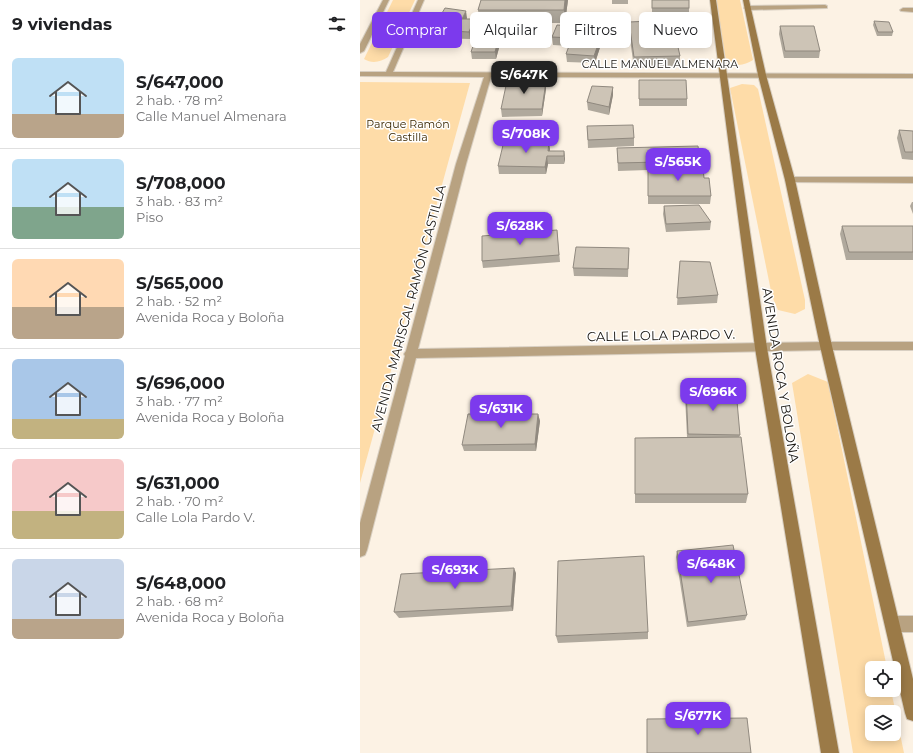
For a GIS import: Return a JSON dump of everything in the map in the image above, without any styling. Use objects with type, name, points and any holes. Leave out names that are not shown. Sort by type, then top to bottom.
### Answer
[{"type":"main road","name":"AVENIDA ROCA Y BOLOÑA","points":[[713,0],[761,348],[830,753]]},
{"type":"main road","points":[[746,4],[762,75],[790,180],[826,346],[913,713]]},
{"type":"street","points":[[360,51],[386,0]]},
{"type":"street","points":[[389,73],[421,0]]},
{"type":"street","points":[[746,4],[825,7]]},
{"type":"street","points":[[903,10],[913,10]]},
{"type":"street","name":"CALLE MANUEL ALMENARA","points":[[360,74],[724,74],[913,76]]},
{"type":"street","name":"AVENIDA MARISCAL RAMÓN CASTILLA","points":[[360,550],[410,354],[461,164],[488,75]]},
{"type":"street","points":[[790,180],[913,180]]},
{"type":"street","name":"CALLE LOLA PARDO V.","points":[[410,354],[826,346],[913,346]]},
{"type":"street","points":[[893,624],[913,624]]},
{"type":"green space","points":[[393,0],[415,0],[409,12],[387,12]]},
{"type":"green space","points":[[715,0],[740,0],[753,60],[746,64],[736,65],[726,60]]},
{"type":"green space","points":[[372,43],[372,48],[392,48],[388,57],[382,60],[370,62],[364,59]]},
{"type":"green space","name":"Parque Ramón Castilla","points":[[360,82],[470,83],[360,483]]},
{"type":"green space","points":[[742,84],[754,85],[758,89],[805,300],[805,309],[795,314],[778,310],[772,296],[730,88]]},
{"type":"green space","points":[[808,374],[828,382],[886,661],[865,661],[865,697],[892,697],[894,705],[865,705],[865,741],[901,741],[901,738],[904,753],[853,753],[792,383]]},
{"type":"building","points":[[481,0],[565,0],[564,10],[478,10]]},
{"type":"building","points":[[652,0],[689,0],[689,8],[652,8]]},
{"type":"building","points":[[445,8],[466,11],[462,19],[462,12],[443,12]]},
{"type":"building","points":[[462,19],[470,19],[469,32],[462,32]]},
{"type":"building","points":[[874,21],[889,22],[893,32],[878,32]]},
{"type":"building","points":[[631,22],[639,22],[639,48],[678,48],[680,56],[634,57],[631,36]]},
{"type":"building","points":[[557,25],[560,25],[560,37],[552,37]]},
{"type":"building","points":[[780,26],[814,26],[820,51],[785,51]]},
{"type":"building","points":[[472,48],[496,48],[495,52],[471,52]]},
{"type":"building","points":[[568,48],[597,48],[594,56],[566,54]]},
{"type":"building","points":[[639,80],[686,80],[687,99],[639,99]]},
{"type":"building","points":[[507,81],[546,81],[542,109],[501,109]]},
{"type":"building","points":[[592,86],[613,87],[609,107],[587,102]]},
{"type":"building","points":[[633,125],[634,138],[588,140],[587,126]]},
{"type":"building","points":[[899,130],[913,131],[913,152],[905,152]]},
{"type":"building","points":[[504,141],[549,142],[548,151],[564,151],[564,156],[547,156],[545,167],[498,166]]},
{"type":"building","points":[[698,146],[700,161],[618,163],[617,148]]},
{"type":"building","points":[[648,168],[703,168],[704,178],[709,178],[711,196],[648,196]]},
{"type":"building","points":[[699,205],[711,222],[666,224],[664,206]]},
{"type":"building","points":[[842,226],[913,226],[913,252],[849,252]]},
{"type":"building","points":[[557,230],[559,255],[482,261],[482,236]]},
{"type":"building","points":[[576,247],[629,248],[628,269],[573,268]]},
{"type":"building","points":[[680,261],[710,262],[718,295],[677,298]]},
{"type":"building","points":[[686,389],[736,390],[740,435],[688,434]]},
{"type":"building","points":[[468,414],[538,414],[535,444],[462,445]]},
{"type":"building","points":[[741,437],[748,494],[635,494],[635,438]]},
{"type":"building","points":[[733,545],[747,615],[688,622],[677,551]]},
{"type":"building","points":[[644,556],[648,632],[556,636],[558,561]]},
{"type":"building","points":[[514,568],[511,606],[394,612],[401,574]]},
{"type":"building","points":[[747,718],[751,753],[647,753],[647,719]]}]
